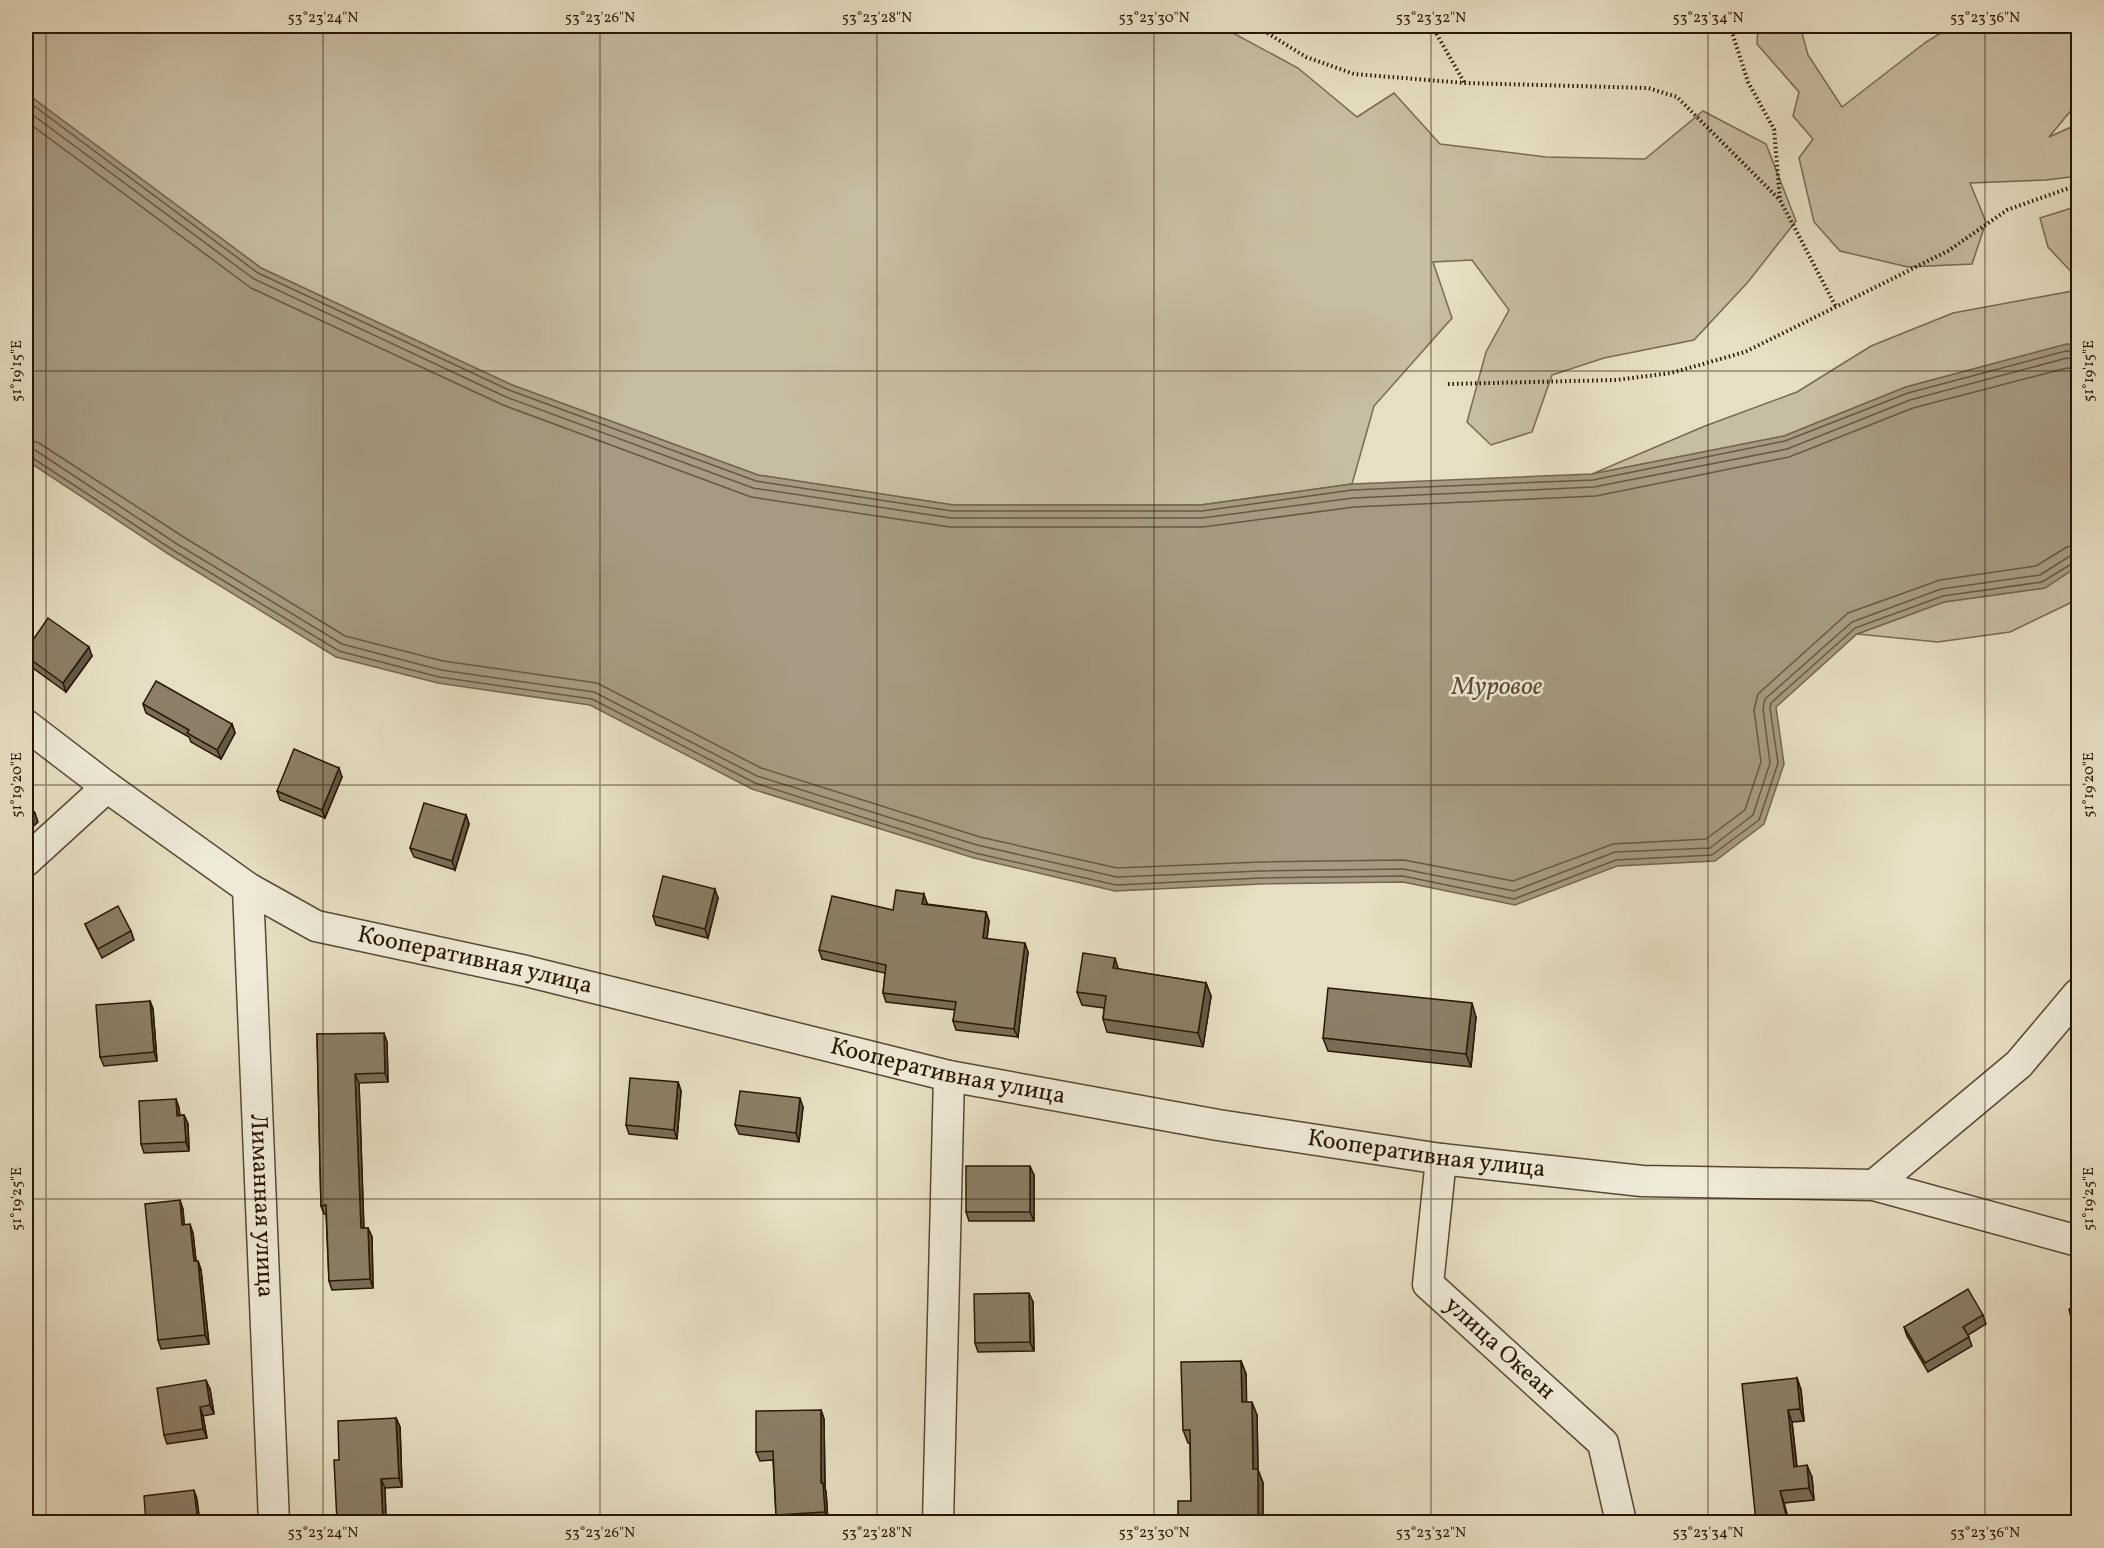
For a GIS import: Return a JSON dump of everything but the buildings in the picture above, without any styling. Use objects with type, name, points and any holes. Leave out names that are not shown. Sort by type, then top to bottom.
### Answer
[{"type":"street","name":"Кооперативная улица","points":[[26,725],[107,787],[248,888],[316,926],[526,971],[950,1076],[1218,1125],[1441,1159],[1642,1181],[1874,1185],[2079,1241]]},
{"type":"street","points":[[26,861],[107,787]]},
{"type":"street","name":"Лиманная улица","points":[[248,888],[274,1522]]},
{"type":"street","points":[[1874,1185],[2019,1064],[2079,994]]},
{"type":"street","points":[[938,1522],[950,1076]]},
{"type":"street","name":"улица Океан","points":[[1441,1159],[1428,1284],[1604,1443],[1621,1522]]},
{"type":"path","points":[[1256,26],[1306,57],[1354,74],[1465,83],[1648,88],[1677,97],[1780,200],[1836,307]]},
{"type":"path","points":[[1432,26],[1465,83]]},
{"type":"path","points":[[1730,26],[1748,82],[1774,129],[1780,200]]},
{"type":"path","points":[[1448,384],[1616,380],[1671,373],[1745,352],[1948,251],[2007,210],[2079,185]]},
{"type":"shaded area","points":[[26,26],[1220,26],[1298,68],[1357,117],[1394,93],[1440,144],[1546,157],[1645,159],[1703,111],[1766,144],[1796,221],[1748,282],[1694,340],[1604,358],[1552,375],[1532,432],[1491,445],[1467,422],[1486,352],[1509,310],[1472,260],[1433,262],[1452,318],[1374,406],[1352,484],[1201,505],[953,505],[758,475],[512,385],[261,268],[26,93]]},
{"type":"shaded area","points":[[1758,26],[1800,26],[1808,55],[1842,107],[1926,42],[1952,26],[2078,26],[2078,102],[2049,137],[2078,124],[2078,176],[2046,180],[1970,183],[1986,222],[1972,264],[1908,267],[1840,251],[1814,222],[1799,158],[1813,139],[1793,116],[1799,92],[1757,44]]},
{"type":"shaded area","points":[[2078,206],[2078,279],[2048,247],[2040,218]]},
{"type":"shaded area","points":[[2078,290],[2078,347],[2067,344],[1906,387],[1784,436],[1592,474],[1705,426],[1797,392],[1871,346],[1953,313]]},
{"type":"shaded area","points":[[2078,566],[2078,596],[2068,604],[2010,632],[1938,642],[1857,634],[1944,602],[2045,588]]},
{"type":"water","name":"Муровое","points":[[26,93],[261,268],[512,385],[758,475],[953,505],[1201,505],[1352,484],[1592,474],[1784,436],[1906,387],[2067,344],[2078,347],[2078,566],[2045,588],[1944,602],[1857,634],[1776,707],[1784,764],[1764,824],[1715,861],[1617,866],[1515,905],[1403,882],[1261,884],[1115,891],[974,858],[752,789],[590,705],[438,683],[336,657],[170,555],[26,460]]}]
